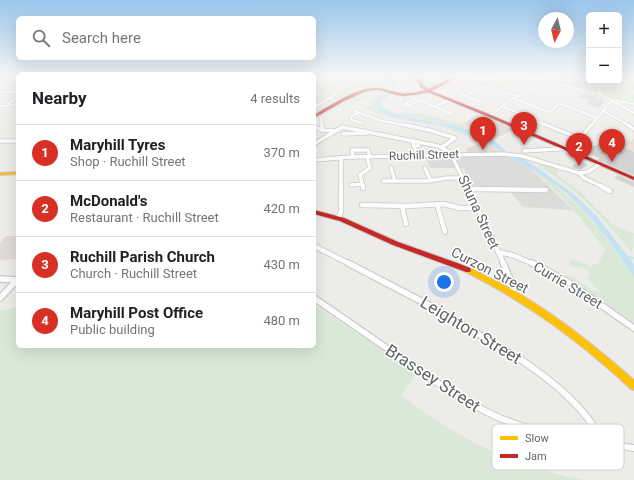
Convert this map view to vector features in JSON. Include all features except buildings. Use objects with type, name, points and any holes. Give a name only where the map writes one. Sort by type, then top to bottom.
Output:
[{"type":"main road","points":[[317,121],[330,107],[348,99]]},
{"type":"main road","points":[[448,101],[490,116],[634,179]]},
{"type":"main road","points":[[0,174],[16,173]]},
{"type":"main road","name":"Curzon Street","points":[[316,212],[338,218],[385,239],[459,266],[511,293],[571,333],[634,386]]},
{"type":"street","points":[[8,104],[14,99]]},
{"type":"street","points":[[316,106],[325,99]]},
{"type":"street","points":[[414,99],[403,105],[408,106],[419,101]]},
{"type":"street","points":[[416,99],[452,114]]},
{"type":"street","points":[[473,99],[482,103]]},
{"type":"street","points":[[490,116],[512,99]]},
{"type":"street","points":[[521,99],[550,112],[559,103],[597,118]]},
{"type":"street","points":[[612,100],[634,104]]},
{"type":"street","points":[[524,151],[572,148],[581,139],[602,110],[612,100]]},
{"type":"street","points":[[612,100],[634,113]]},
{"type":"street","points":[[434,107],[448,101]]},
{"type":"street","points":[[1,107],[16,105]]},
{"type":"street","points":[[502,106],[531,118]]},
{"type":"street","points":[[602,110],[634,129]]},
{"type":"street","points":[[354,111],[383,122],[429,130],[455,138],[442,147]]},
{"type":"street","points":[[358,113],[351,117],[351,120],[363,123]]},
{"type":"street","points":[[358,130],[369,117]]},
{"type":"street","points":[[535,120],[581,139]]},
{"type":"street","points":[[317,121],[322,130]]},
{"type":"street","points":[[316,143],[342,127],[442,147],[452,154]]},
{"type":"street","points":[[316,128],[322,130],[335,130]]},
{"type":"street","points":[[343,134],[366,134],[368,132]]},
{"type":"street","points":[[412,140],[416,151]]},
{"type":"street","points":[[0,141],[16,141]]},
{"type":"street","points":[[413,145],[419,146]]},
{"type":"street","points":[[351,185],[363,186],[361,174],[370,168],[368,150],[352,150],[353,157]]},
{"type":"street","name":"Ruchill Street","points":[[316,159],[452,154],[502,154],[522,156],[579,173],[584,178],[610,192]]},
{"type":"street","name":"Shuna Street","points":[[452,154],[514,286],[511,293]]},
{"type":"street","points":[[338,218],[341,212],[341,158]]},
{"type":"street","points":[[579,173],[587,172],[600,164]]},
{"type":"street","points":[[391,168],[395,181]]},
{"type":"street","points":[[425,168],[431,181]]},
{"type":"street","points":[[383,181],[431,181],[448,177],[463,178]]},
{"type":"street","points":[[468,189],[546,190]]},
{"type":"street","points":[[362,204],[402,206],[445,204],[459,208],[477,208]]},
{"type":"street","points":[[437,204],[445,232]]},
{"type":"street","points":[[402,206],[406,224]]},
{"type":"street","name":"Leighton Street","points":[[316,247],[427,303],[529,364],[558,388],[593,424]]},
{"type":"street","name":"Currie Street","points":[[498,252],[510,253],[534,264],[586,294],[634,328]]},
{"type":"street","points":[[0,279],[16,279]]},
{"type":"street","points":[[0,298],[16,280]]},
{"type":"street","name":"Brassey Street","points":[[316,299],[447,390],[480,409],[517,424]]},
{"type":"street","name":"Brassey Street","points":[[624,446],[634,448]]},
{"type":"shaded area","points":[[479,114],[516,129],[495,138],[462,124]]},
{"type":"shaded area","points":[[634,139],[634,176],[598,160],[599,158],[581,150],[591,145],[610,145],[610,143]]},
{"type":"shaded area","points":[[482,142],[504,155],[511,156],[510,158],[531,169],[573,210],[523,207],[510,191],[495,191],[493,187],[472,187],[463,168],[430,168],[426,158],[470,156],[466,149]]},
{"type":"shaded area","points":[[6,236],[16,236],[16,259],[0,260],[0,243]]},
{"type":"green space","points":[[316,99],[323,99],[316,104]]},
{"type":"green space","points":[[330,99],[338,99],[316,111],[316,108]]},
{"type":"green space","points":[[354,99],[363,99],[336,109],[332,112],[328,111]]},
{"type":"green space","points":[[369,99],[376,99],[373,104],[379,110],[401,118],[454,129],[484,140],[505,152],[499,152],[482,142],[446,128],[392,118],[361,107],[370,106]]},
{"type":"green space","points":[[614,99],[634,99],[634,103],[616,100]]},
{"type":"green space","points":[[401,112],[418,113],[468,127],[465,129],[440,122],[401,115]]},
{"type":"green space","points":[[540,164],[558,170],[557,175],[580,191],[614,226],[634,233],[632,252],[589,204],[552,174],[538,166]]},
{"type":"green space","points":[[536,172],[554,184],[579,206],[600,230],[634,277],[634,322],[567,276],[576,279],[596,292],[601,293],[586,276],[589,276],[590,272],[583,267],[576,268],[569,264],[572,260],[579,261],[592,267],[593,264],[598,264],[605,250],[573,209]]},
{"type":"green space","points":[[316,306],[416,374],[401,395],[444,425],[492,451],[492,470],[545,470],[585,480],[0,480],[0,311],[16,307],[16,348],[316,348]]},
{"type":"water","points":[[376,99],[384,99],[381,102],[381,106],[387,110],[468,130],[494,141],[508,152],[500,150],[459,130],[391,116],[376,107],[373,102]]},
{"type":"water","points":[[511,156],[524,159],[541,170],[576,196],[596,215],[634,264],[634,277],[603,233],[577,203],[554,183],[510,158]]},
{"type":"waterway","points":[[629,257],[634,258]]},
{"type":"traffic: slow","points":[[0,174],[16,173]]},
{"type":"traffic: slow","points":[[468,270],[491,281],[535,307],[576,337],[634,386]]},
{"type":"traffic: jam","points":[[316,116],[343,99]]},
{"type":"traffic: jam","points":[[449,99],[634,179]]},
{"type":"traffic: jam","points":[[316,212],[333,216],[395,243],[468,270]]},
{"type":"place","name":"Ruchill Parish Church","points":[[524,145]]},
{"type":"place","name":"Maryhill Tyres","points":[[483,150]]},
{"type":"place","name":"Maryhill Post Office","points":[[612,162]]},
{"type":"place","name":"McDonald's","points":[[579,166]]}]
